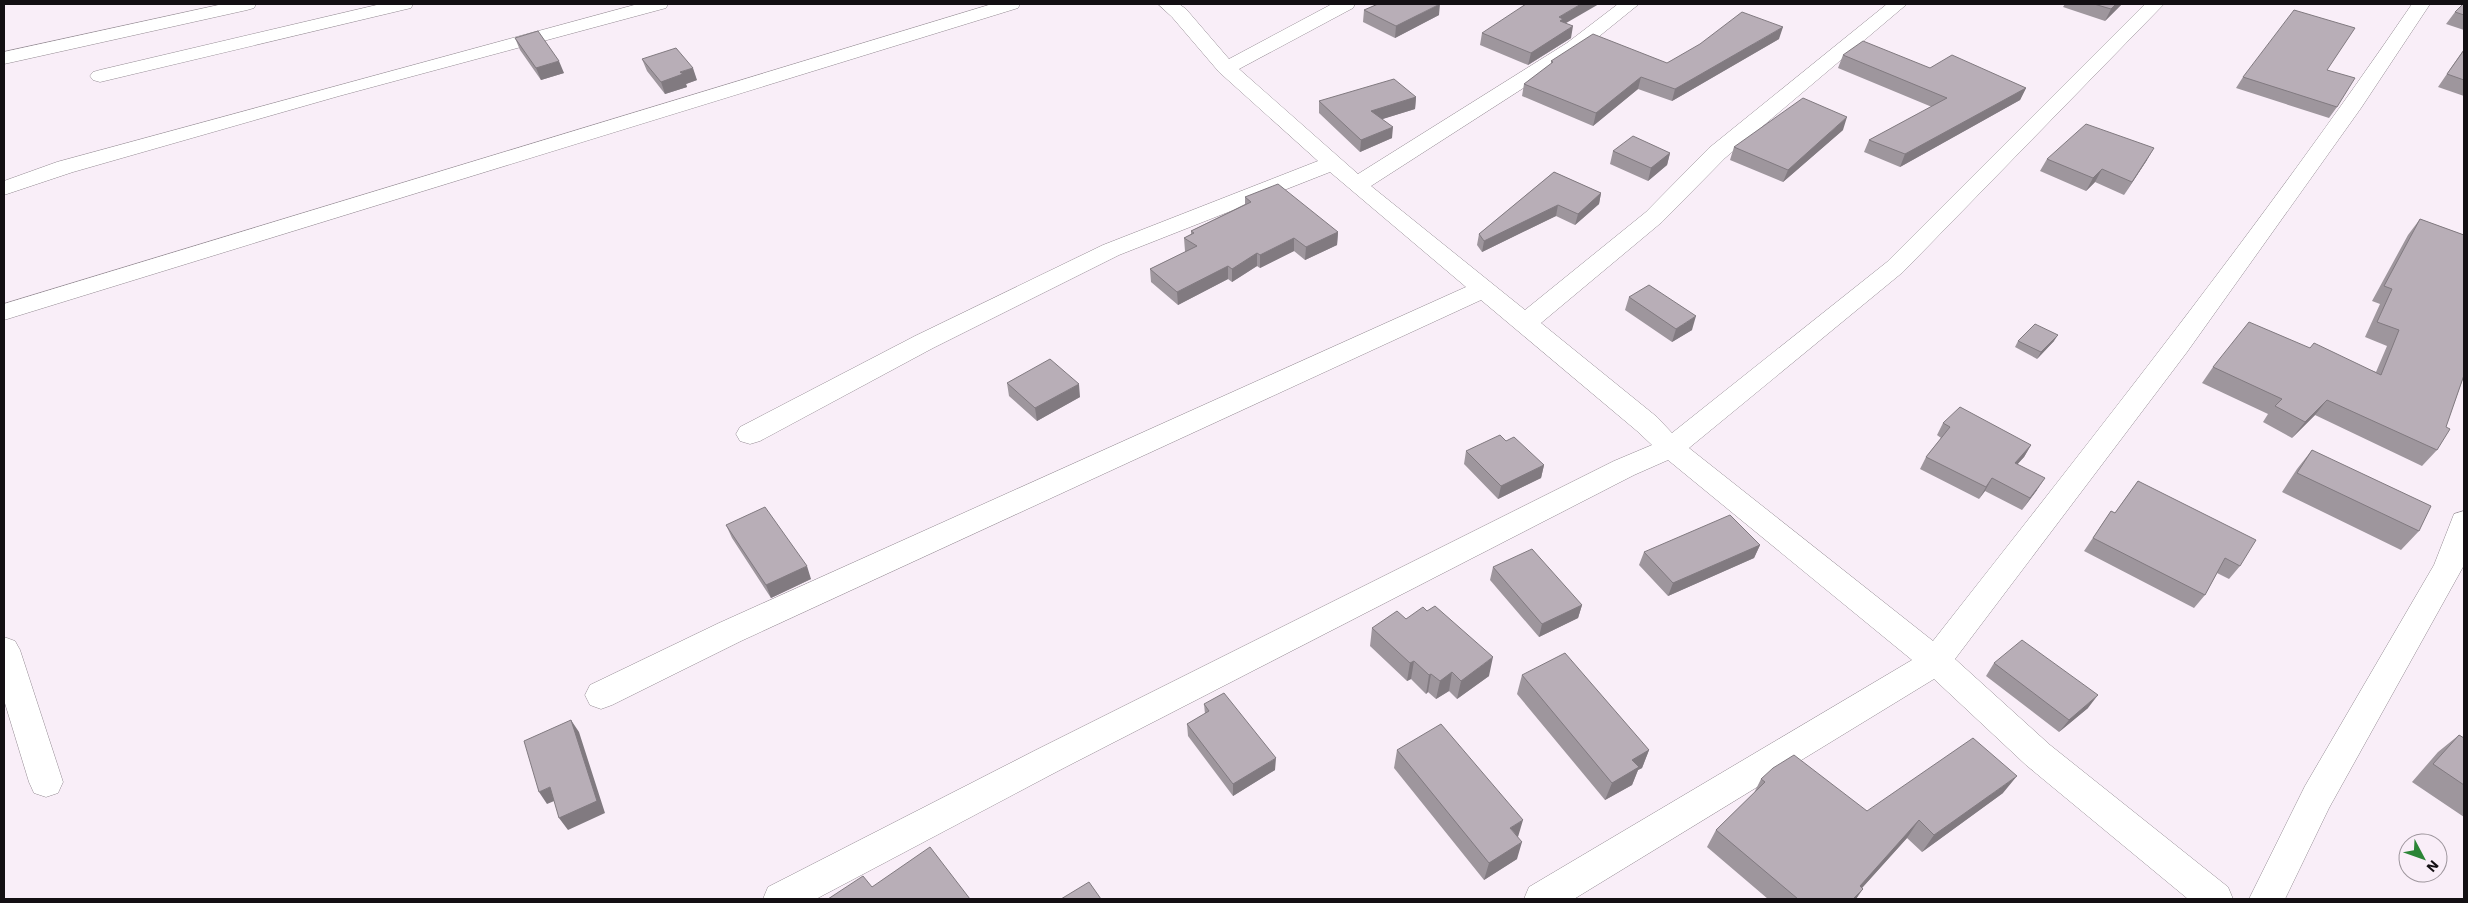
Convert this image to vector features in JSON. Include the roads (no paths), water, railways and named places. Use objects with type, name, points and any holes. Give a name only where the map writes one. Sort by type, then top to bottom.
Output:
[{"type":"street","points":[[4,58],[247,4]]},
{"type":"street","points":[[100,76],[404,4]]},
{"type":"street","points":[[4,188],[65,167],[332,92],[659,4]]},
{"type":"street","points":[[4,312],[1011,4]]},
{"type":"street","points":[[1167,4],[1179,13],[1226,68],[1357,184],[1646,424],[1671,448],[1936,661],[2038,755],[2215,899]]},
{"type":"street","points":[[1226,68],[1346,4]]},
{"type":"street","points":[[1357,184],[1574,48],[1630,4]]},
{"type":"street","points":[[1525,323],[1654,217],[1725,147],[1898,4]]},
{"type":"street","points":[[781,899],[1090,738],[1624,468],[1671,448],[1895,267],[2155,4]]},
{"type":"street","points":[[1542,899],[1936,661],[2178,346],[2354,104],[2421,4]]},
{"type":"street","points":[[750,434],[924,342],[1111,250],[1333,163]]},
{"type":"street","points":[[600,695],[748,623],[1483,289]]},
{"type":"street","points":[[2267,899],[2317,797],[2448,567],[2464,522]]},
{"type":"street","points":[[4,650],[46,782]]}]
